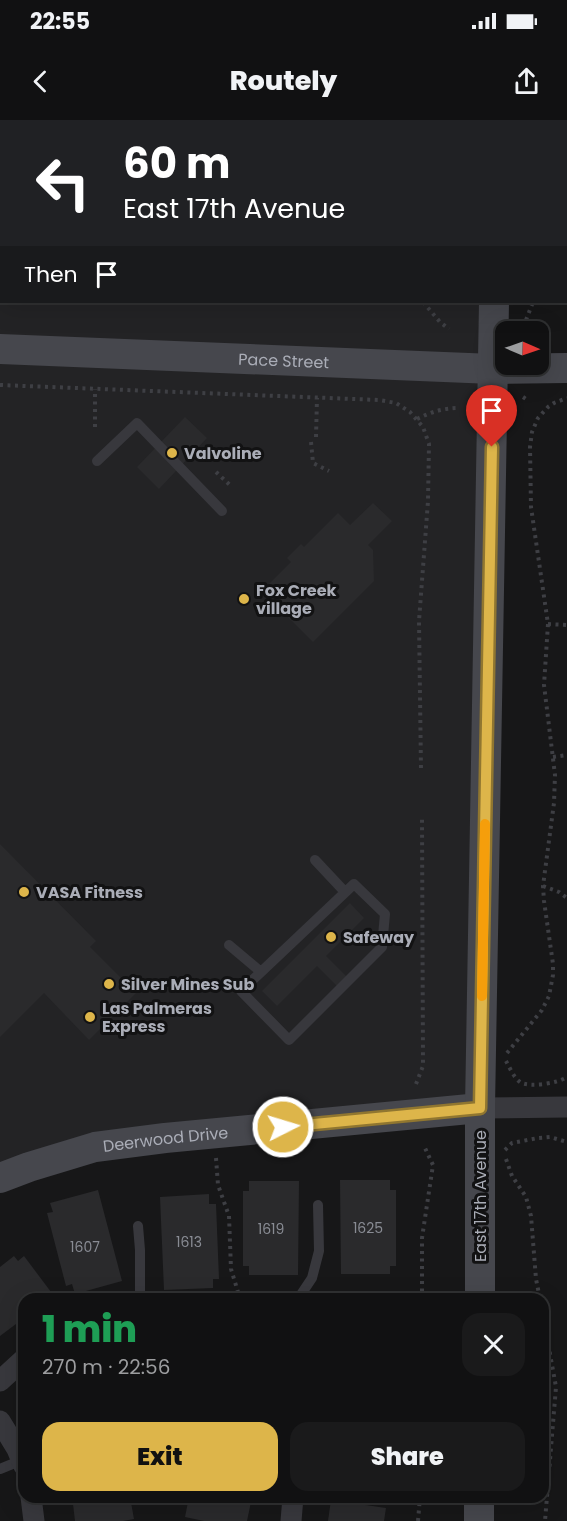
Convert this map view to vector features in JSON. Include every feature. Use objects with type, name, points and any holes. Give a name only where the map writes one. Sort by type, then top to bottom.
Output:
[{"type":"main road","name":"East 17th Avenue","points":[[480,1293],[480,1108],[495,303]]},
{"type":"main road","name":"Pace Street","points":[[0,349],[493,369],[567,368]]},
{"type":"main road","name":"Deerwood Drive","points":[[0,1178],[95,1147],[165,1138],[480,1108]]},
{"type":"main road","points":[[479,1503],[479,1521]]},
{"type":"street","points":[[480,1108],[567,1107]]},
{"type":"street","points":[[0,1381],[18,1364]]},
{"type":"street","points":[[0,1421],[18,1453]]},
{"type":"street","points":[[32,1503],[34,1521]]},
{"type":"street","points":[[291,1521],[292,1503]]},
{"type":"lane","points":[[97,461],[137,423],[222,511]]},
{"type":"lane","points":[[315,860],[345,892]]},
{"type":"lane","points":[[354,884],[385,914],[382,947],[289,1040],[241,991],[261,972],[354,884]]},
{"type":"lane","points":[[229,945],[261,972]]},
{"type":"lane","points":[[302,1293],[312,1278],[319,1251],[318,1205]]},
{"type":"lane","points":[[138,1226],[140,1293]]},
{"type":"lane","points":[[0,1469],[18,1464]]},
{"type":"path","points":[[424,303],[449,329]]},
{"type":"path","points":[[526,320],[533,303]]},
{"type":"path","points":[[0,385],[391,402],[406,408],[417,419],[428,439],[430,449],[419,621],[421,770]]},
{"type":"path","points":[[95,389],[95,427]]},
{"type":"path","points":[[523,397],[529,401]]},
{"type":"path","points":[[316,437],[317,398]]},
{"type":"path","points":[[510,1048],[539,1015],[551,987],[553,964],[543,886],[554,803],[555,775],[544,685],[548,624],[531,507],[531,440],[538,418],[548,407],[560,399],[567,398]]},
{"type":"path","points":[[417,419],[442,409],[459,408]]},
{"type":"path","points":[[311,442],[313,463],[328,471]]},
{"type":"path","points":[[216,472],[231,486]]},
{"type":"path","points":[[548,624],[567,625]]},
{"type":"path","points":[[553,757],[567,756]]},
{"type":"path","points":[[416,1084],[423,1066],[422,817]]},
{"type":"path","points":[[543,886],[567,898]]},
{"type":"path","points":[[506,1061],[518,1081],[523,1084],[555,1083],[567,1077]]},
{"type":"path","points":[[215,1133],[218,1185],[229,1216],[231,1269],[238,1293]]},
{"type":"path","points":[[539,1293],[531,1216],[525,1195],[510,1172],[505,1151],[512,1143],[538,1138],[550,1137],[567,1142]]},
{"type":"path","points":[[422,1293],[422,1238],[434,1165],[424,1148]]},
{"type":"path","points":[[549,1348],[556,1387],[549,1465]]},
{"type":"path","points":[[418,1521],[420,1503]]},
{"type":"path","points":[[544,1521],[546,1503]]},
{"type":"shaded area","name":"Fox Creek village","points":[[0,303],[494,303],[480,1108],[171,1138],[0,1178]]},
{"type":"building","name":"Valvoline","points":[[185,417],[207,438],[159,489],[137,467]]},
{"type":"building","points":[[373,503],[392,521],[368,545],[373,550],[374,581],[313,642],[262,591],[291,562],[287,558],[301,544],[304,547],[338,513],[350,525]]},
{"type":"building","name":"VASA Fitness","points":[[0,844],[96,941],[90,947],[136,993],[89,1040],[44,993],[0,1037]]},
{"type":"building","name":"Safeway","points":[[350,903],[364,918],[326,956],[348,978],[338,987],[317,966],[277,1006],[262,991]]},
{"type":"building","points":[[340,1180],[390,1180],[390,1190],[396,1190],[396,1266],[390,1266],[390,1274],[341,1274]]},
{"type":"building","points":[[249,1181],[299,1181],[298,1275],[249,1275],[249,1266],[243,1266],[243,1191],[249,1191]]},
{"type":"building","points":[[98,1190],[122,1281],[79,1293],[75,1293],[72,1284],[66,1286],[47,1213],[53,1212],[50,1203]]},
{"type":"building","points":[[209,1194],[209,1204],[216,1204],[219,1279],[213,1279],[213,1288],[164,1290],[160,1197]]},
{"type":"building","points":[[14,1256],[18,1261],[24,1256],[52,1293],[18,1293],[18,1322],[0,1336],[0,1267]]},
{"type":"building","points":[[131,1503],[134,1519],[75,1521],[73,1504]]},
{"type":"building","points":[[188,1503],[251,1503],[247,1521],[204,1521],[185,1517]]},
{"type":"building","points":[[331,1503],[352,1503],[386,1508],[384,1521],[328,1521]]},
{"type":"slow traffic","points":[[482,996],[485,824]]},
{"type":"place","name":"Valvoline","points":[[172,453]]},
{"type":"place","name":"Fox Creek village","points":[[244,599]]},
{"type":"place","name":"VASA Fitness","points":[[24,892]]},
{"type":"place","name":"Safeway","points":[[331,937]]},
{"type":"place","name":"Silver Mines Sub","points":[[109,984]]},
{"type":"place","name":"Las Palmeras Express","points":[[90,1017]]},
{"type":"route","points":[[283,1127],[480,1108],[492,447]]}]
